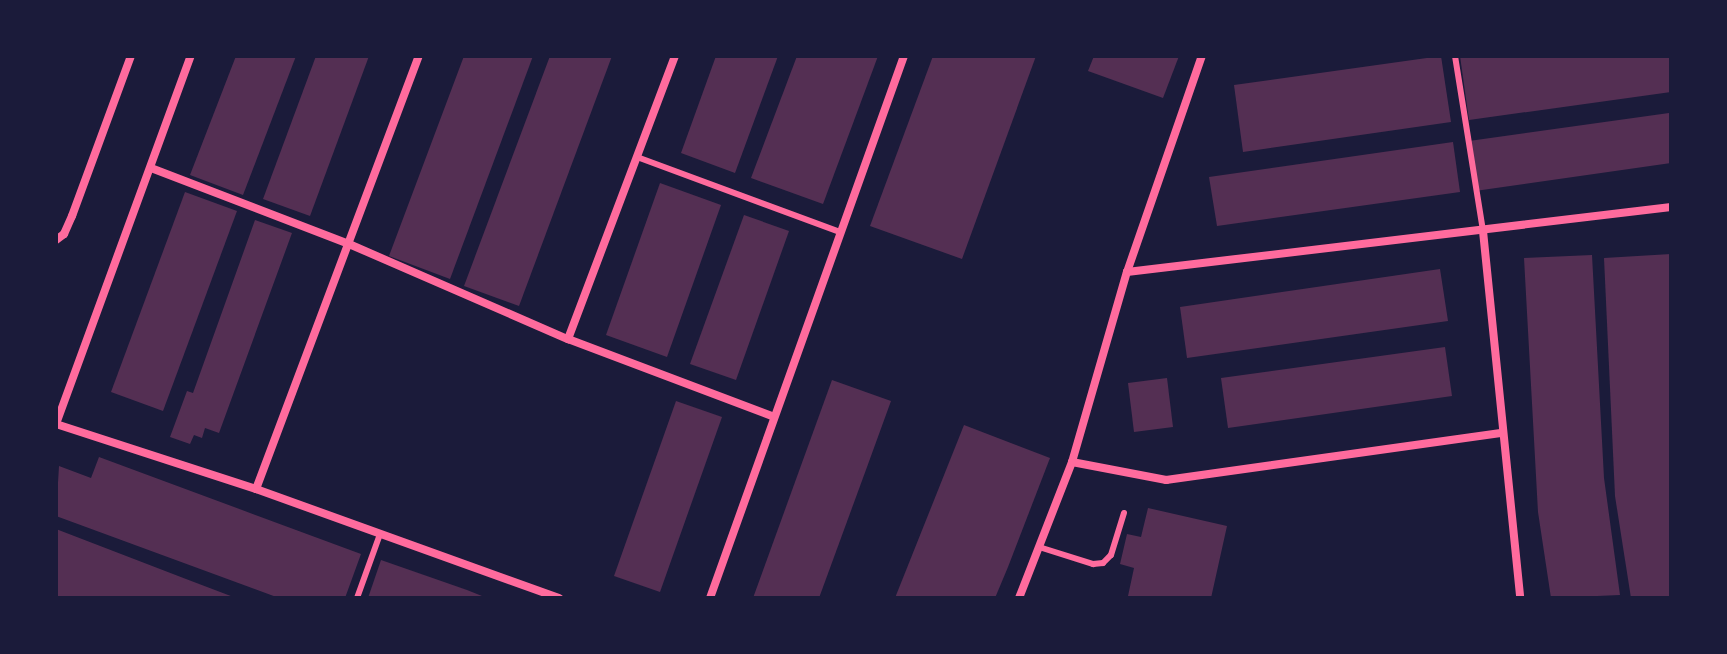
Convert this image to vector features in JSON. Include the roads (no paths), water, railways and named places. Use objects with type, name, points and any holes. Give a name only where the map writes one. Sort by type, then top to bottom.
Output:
[{"type":"street","points":[[56,240],[64,234],[72,216],[131,56]]},
{"type":"street","points":[[191,56],[56,424],[256,489],[559,598]]},
{"type":"street","points":[[256,489],[419,56]]},
{"type":"street","points":[[568,339],[675,56]]},
{"type":"street","points":[[710,598],[904,56]]},
{"type":"street","points":[[1019,598],[1072,462],[1127,272],[1202,56]]},
{"type":"street","points":[[151,168],[349,244],[568,339],[774,417]]},
{"type":"street","points":[[1127,272],[1671,207]]},
{"type":"street","points":[[1483,231],[1520,598]]},
{"type":"street","points":[[1072,462],[1166,480],[1501,433]]},
{"type":"lane","points":[[1455,56],[1483,231]]},
{"type":"lane","points":[[637,157],[840,232]]},
{"type":"lane","points":[[1039,547],[1093,564],[1103,563],[1111,555],[1124,513]]},
{"type":"lane","points":[[357,598],[380,534]]}]
